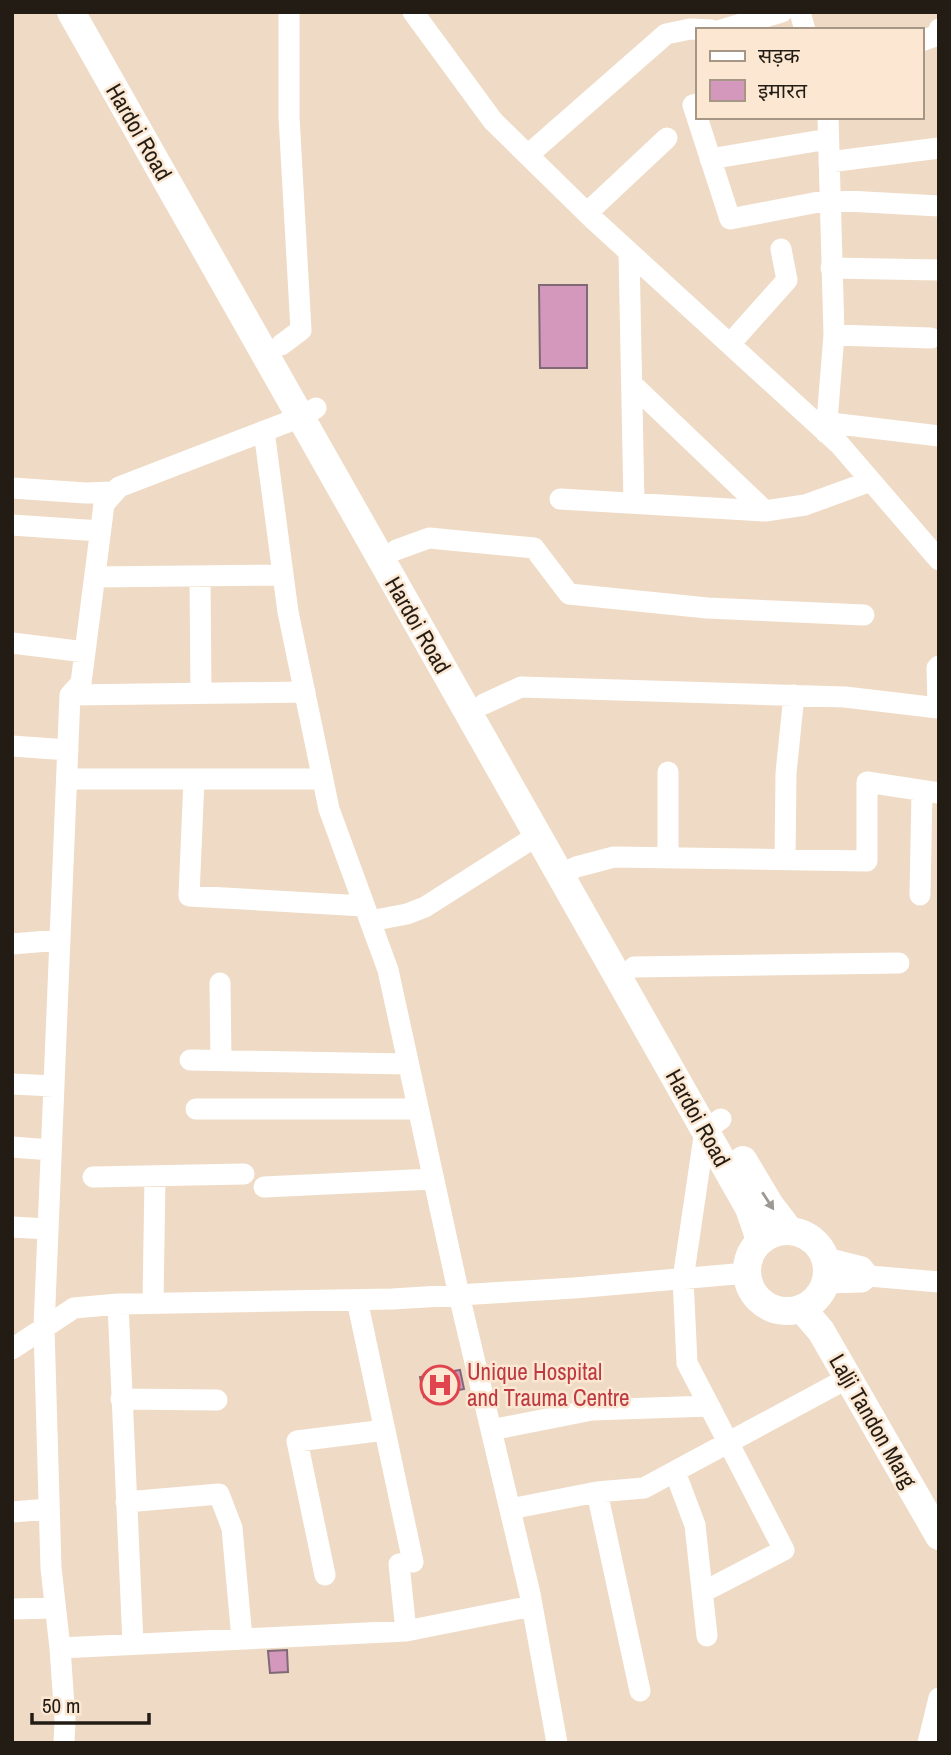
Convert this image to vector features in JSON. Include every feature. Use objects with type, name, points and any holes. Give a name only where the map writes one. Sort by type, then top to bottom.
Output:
[{"type":"main road","name":"Hardoi Road","points":[[82,14],[281,345],[308,412],[396,550],[484,704],[569,871],[713,1125],[789,1230]]},
{"type":"main road","name":"Hardoi Road","points":[[82,14],[308,412],[538,835],[569,871],[634,967],[713,1125],[760,1240]]},
{"type":"main road","points":[[789,1230],[805,1234],[819,1246],[825,1277],[814,1301],[802,1309],[783,1312],[757,1299],[748,1283],[746,1266],[751,1252],[760,1240],[774,1232],[789,1230]]},
{"type":"main road","name":"Lalji Tandon Marg","points":[[825,1277],[833,1322],[939,1514]]},
{"type":"main road","name":"Lalji Tandon Marg","points":[[802,1309],[821,1331],[939,1536]]},
{"type":"street","points":[[281,345],[301,330],[289,117],[289,12]]},
{"type":"street","points":[[413,12],[493,121],[629,253],[840,445],[939,560]]},
{"type":"street","points":[[728,28],[782,12]]},
{"type":"street","points":[[528,155],[666,34],[696,29]]},
{"type":"street","points":[[923,40],[938,35],[939,29]]},
{"type":"street","points":[[697,119],[730,219],[829,200],[939,206]]},
{"type":"street","points":[[826,433],[834,335],[828,119]]},
{"type":"street","points":[[587,213],[667,138]]},
{"type":"street","points":[[710,159],[828,139]]},
{"type":"street","points":[[829,162],[939,148]]},
{"type":"street","points":[[730,344],[787,280],[781,249]]},
{"type":"street","points":[[629,253],[634,503]]},
{"type":"street","points":[[831,268],[939,270]]},
{"type":"street","points":[[834,335],[931,338]]},
{"type":"street","points":[[632,384],[765,511]]},
{"type":"street","points":[[64,1743],[60,1648],[51,1568],[44,1328],[70,695],[81,683],[104,504],[119,487],[308,412]]},
{"type":"street","points":[[826,433],[839,424],[939,436]]},
{"type":"street","points":[[264,431],[288,612],[329,809],[388,970],[459,1295],[533,1606],[557,1743]]},
{"type":"street","points":[[560,499],[765,511],[805,505],[871,481]]},
{"type":"street","points":[[12,488],[114,492]]},
{"type":"street","points":[[12,524],[100,531]]},
{"type":"street","points":[[396,550],[429,538],[534,548],[569,594],[707,608],[864,615]]},
{"type":"street","points":[[94,577],[283,575]]},
{"type":"street","points":[[200,576],[201,693]]},
{"type":"street","points":[[12,643],[85,652]]},
{"type":"street","points":[[484,704],[521,687],[845,696],[938,708],[939,666]]},
{"type":"street","points":[[70,695],[305,692]]},
{"type":"street","points":[[785,860],[786,774],[794,695]]},
{"type":"street","points":[[12,746],[68,751]]},
{"type":"street","points":[[668,772],[668,858]]},
{"type":"street","points":[[66,779],[323,779]]},
{"type":"street","points":[[194,779],[189,895],[367,914],[407,914],[425,907],[538,835]]},
{"type":"street","points":[[569,871],[614,858],[867,861],[867,782],[930,792],[920,895]]},
{"type":"street","points":[[12,944],[60,940]]},
{"type":"street","points":[[634,967],[899,963]]},
{"type":"street","points":[[220,983],[221,1060]]},
{"type":"street","points":[[190,1060],[408,1064]]},
{"type":"street","points":[[12,1084],[54,1086]]},
{"type":"street","points":[[196,1108],[417,1109]]},
{"type":"street","points":[[702,1592],[784,1550],[687,1363],[683,1279],[713,1125]]},
{"type":"street","points":[[12,1147],[51,1150]]},
{"type":"street","points":[[93,1177],[244,1174]]},
{"type":"street","points":[[153,1303],[155,1177]]},
{"type":"street","points":[[264,1187],[433,1179]]},
{"type":"street","points":[[12,1227],[48,1229]]},
{"type":"street","points":[[825,1277],[862,1266],[869,1276],[939,1282]]},
{"type":"street","points":[[12,1349],[74,1308],[118,1304],[357,1300],[459,1295],[574,1289],[747,1273]]},
{"type":"street","points":[[357,1300],[385,1430],[406,1563],[406,1631]]},
{"type":"street","points":[[118,1304],[133,1644]]},
{"type":"street","points":[[510,1509],[597,1492],[644,1488],[848,1378]]},
{"type":"street","points":[[121,1399],[217,1400]]},
{"type":"street","points":[[491,1430],[592,1410],[709,1406]]},
{"type":"street","points":[[325,1575],[297,1441],[385,1430]]},
{"type":"street","points":[[675,1472],[695,1525],[708,1636]]},
{"type":"street","points":[[597,1492],[640,1691]]},
{"type":"street","points":[[126,1502],[219,1494],[232,1528],[242,1639]]},
{"type":"street","points":[[12,1512],[49,1509]]},
{"type":"street","points":[[60,1648],[406,1631],[533,1606]]},
{"type":"street","points":[[12,1609],[55,1608]]},
{"type":"street","points":[[928,1743],[939,1698]]},
{"type":"building","points":[[539,285],[587,285],[587,368],[540,368]]},
{"type":"building","points":[[460,1370],[464,1389],[424,1397],[420,1377]]},
{"type":"building","points":[[287,1650],[288,1672],[270,1673],[268,1651]]},
{"type":"place","name":"Unique Hospital and Trauma Centre","points":[[440,1385]]}]
